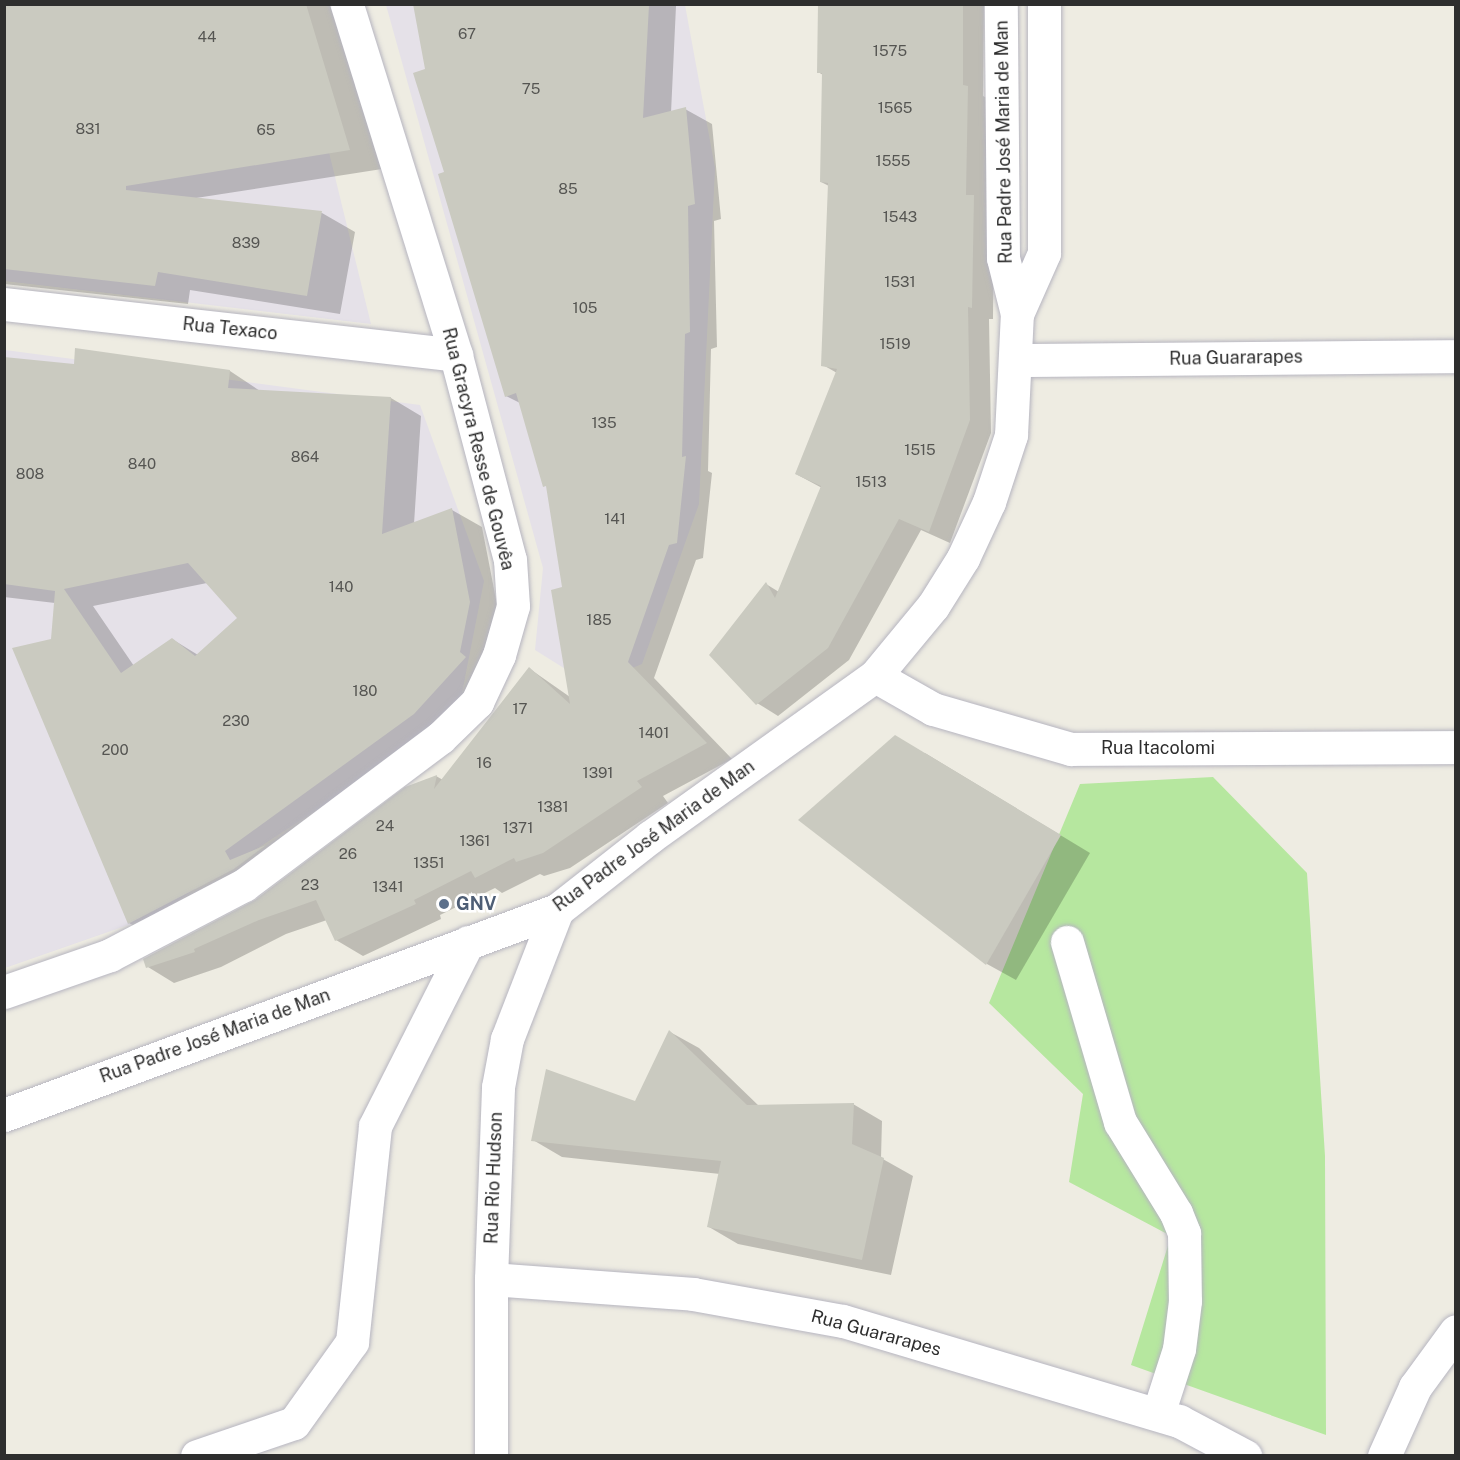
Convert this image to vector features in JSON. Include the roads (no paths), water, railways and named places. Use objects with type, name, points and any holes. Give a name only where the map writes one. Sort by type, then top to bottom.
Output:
[{"type":"street","name":"Rua Gracyra Resse de Gouvêa","points":[[4,992],[110,955],[244,885],[363,799],[440,738],[477,702],[499,655],[513,606],[510,560],[456,355],[347,4]]},
{"type":"street","name":"Rua Padre José Maria de Man","points":[[4,1115],[557,910],[650,837],[875,676],[933,606],[963,558],[989,502],[1011,435],[1017,360],[1017,314],[1003,258],[1001,4]]},
{"type":"street","name":"Rua Padre José Maria de Man","points":[[1017,314],[1044,253],[1044,4]]},
{"type":"street","name":"Rua Texaco","points":[[4,304],[456,355]]},
{"type":"street","name":"Rua Guararapes","points":[[1017,360],[1455,356]]},
{"type":"street","name":"Rua Itacolomi","points":[[875,676],[933,709],[1071,749],[1455,747]]},
{"type":"street","name":"Rua Rio Hudson","points":[[491,1455],[491,1279],[498,1087],[510,1030],[557,910]]},
{"type":"street","points":[[205,1452],[294,1424],[352,1342],[375,1126],[468,942]]},
{"type":"street","points":[[1067,942],[1120,1122],[1176,1213],[1184,1233],[1185,1301],[1179,1348],[1158,1414]]},
{"type":"street","name":"Rua Guararapes","points":[[491,1279],[693,1294],[843,1321],[1158,1414],[1245,1455]]},
{"type":"street","points":[[1384,1455],[1415,1387],[1455,1331]]},
{"type":"place","name":"GNV","points":[[444,904]]}]
